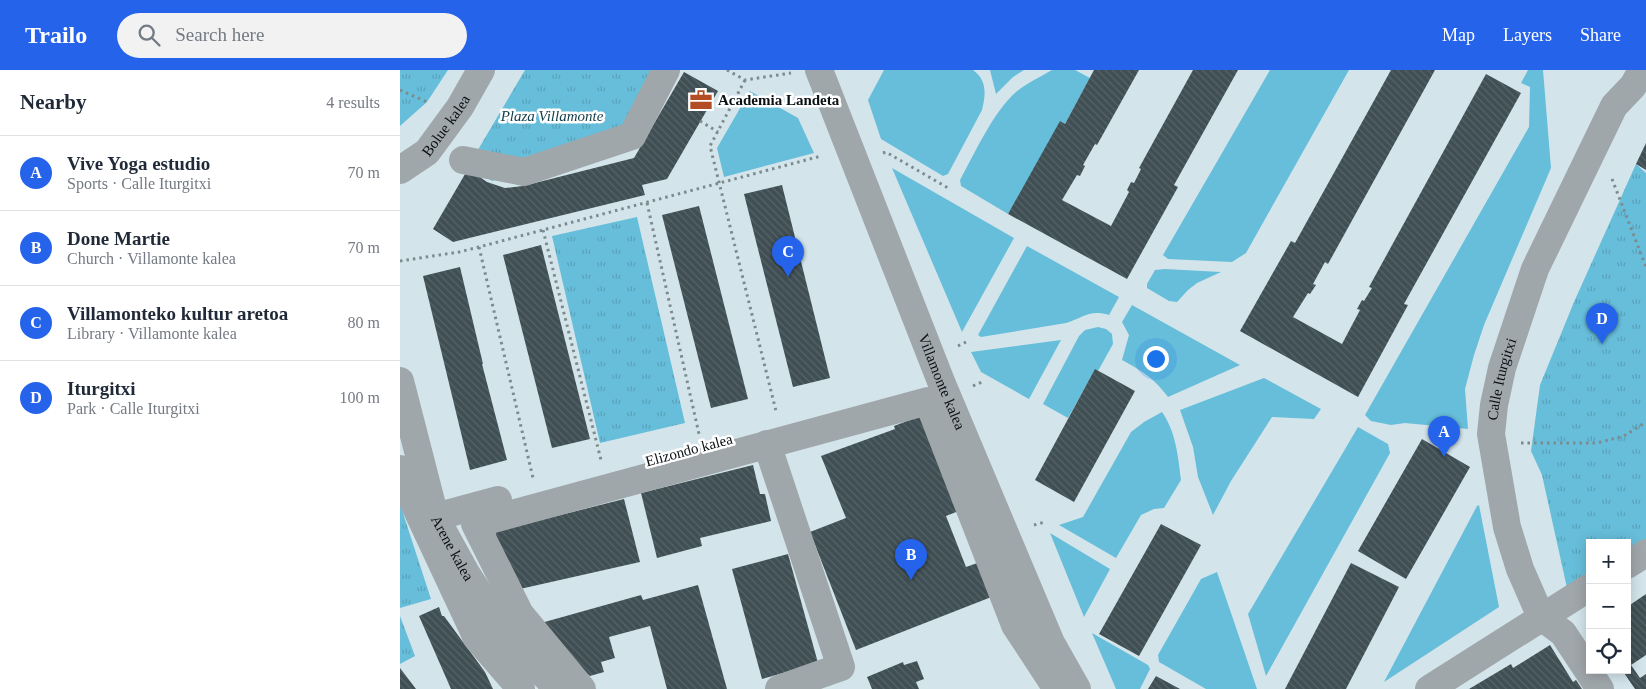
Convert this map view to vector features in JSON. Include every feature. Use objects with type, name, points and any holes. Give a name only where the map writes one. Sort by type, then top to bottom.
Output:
[{"type":"street","name":"Bolue kalea","points":[[400,170],[427,152],[460,107],[481,70]]},
{"type":"street","points":[[463,160],[524,172],[632,136],[666,70]]},
{"type":"street","name":"Calle Iturgitxi","points":[[1541,617],[1520,569],[1507,527],[1492,442],[1494,405],[1502,368],[1535,269],[1614,106],[1633,86],[1642,70]]},
{"type":"street","name":"Villamonte kalea","points":[[806,71],[942,384],[1051,643],[1058,688]]},
{"type":"street","name":"Arene kalea","points":[[400,380],[435,517],[466,573],[505,634],[558,689]]},
{"type":"street","name":"Elizondo kalea","points":[[435,517],[702,447],[773,435],[942,384]]},
{"type":"street","points":[[582,689],[520,614],[475,524],[773,435],[928,401],[1015,625],[1058,688]]},
{"type":"street","points":[[773,435],[841,666],[779,689]]},
{"type":"street","points":[[400,468],[403,480],[477,638],[521,689]]},
{"type":"street","points":[[1631,562],[1646,553]]},
{"type":"street","points":[[1429,689],[1586,589]]},
{"type":"street","points":[[1541,617],[1563,633],[1600,689]]},
{"type":"street","points":[[1457,689],[1529,643],[1551,641],[1558,647],[1587,689]]},
{"type":"path","points":[[727,70],[746,80],[806,71]]},
{"type":"path","points":[[746,80],[710,146],[720,184],[773,435]]},
{"type":"path","points":[[400,90],[427,102]]},
{"type":"path","points":[[700,121],[718,132]]},
{"type":"path","points":[[881,154],[886,152],[948,188]]},
{"type":"path","points":[[400,261],[459,252],[825,155]]},
{"type":"path","points":[[1612,177],[1646,267]]},
{"type":"path","points":[[647,203],[702,447]]},
{"type":"path","points":[[543,230],[604,472]]},
{"type":"path","points":[[479,247],[536,490]]},
{"type":"path","points":[[956,346],[966,342]]},
{"type":"path","points":[[973,386],[984,381]]},
{"type":"path","points":[[1492,442],[1597,443],[1624,436],[1646,422]]},
{"type":"path","points":[[1033,526],[1045,522]]},
{"type":"green space","points":[[400,70],[448,70],[427,102],[400,126]]},
{"type":"green space","name":"Plaza Villamonte","points":[[525,70],[657,70],[613,148],[492,181],[469,165]]},
{"type":"green space","points":[[884,70],[973,70],[981,78],[985,93],[982,110],[948,174],[943,176],[881,139],[868,100]]},
{"type":"green space","points":[[990,70],[1024,70],[1013,77],[996,94]]},
{"type":"green space","points":[[1052,70],[1075,70],[1090,78],[1065,124],[1008,214],[961,186],[960,180],[985,133],[1008,100],[1016,92]]},
{"type":"green space","points":[[1270,70],[1349,70],[1246,253],[1232,262],[1168,259],[1163,255]]},
{"type":"green space","points":[[1528,70],[1543,70],[1551,168],[1484,325],[1474,355],[1465,389],[1468,429],[1405,423],[1391,425],[1371,421],[1365,415],[1529,127],[1530,87],[1521,83]]},
{"type":"green space","points":[[750,91],[798,118],[814,153],[724,177],[717,148]]},
{"type":"green space","points":[[1636,164],[1646,173],[1646,559],[1631,568],[1631,539],[1586,539],[1586,597],[1571,606],[1542,475],[1531,451],[1540,385],[1574,302]]},
{"type":"green space","points":[[892,168],[1014,238],[962,332]]},
{"type":"green space","points":[[637,217],[685,423],[600,443],[552,236]]},
{"type":"green space","points":[[1027,246],[1119,297],[1109,315],[1096,313],[1066,323],[981,337],[978,335]]},
{"type":"green space","points":[[1155,270],[1221,272],[1197,283],[1177,302],[1169,301],[1147,288],[1147,284]]},
{"type":"green space","points":[[1132,305],[1240,365],[1168,397],[1147,376],[1122,360],[1129,335],[1122,322]]},
{"type":"green space","points":[[1098,327],[1106,329],[1112,334],[1113,344],[1098,371],[1095,370],[1068,418],[1043,404],[1079,336],[1085,330]]},
{"type":"green space","points":[[1061,340],[1029,399],[981,372],[971,352]]},
{"type":"green space","points":[[1264,378],[1321,409],[1314,419],[1272,417],[1231,481],[1213,515],[1198,477],[1193,447],[1180,410]]},
{"type":"green space","points":[[1162,412],[1173,436],[1181,480],[1164,508],[1154,509],[1141,515],[1116,558],[1059,525],[1083,517],[1131,432]]},
{"type":"green space","points":[[1358,427],[1388,444],[1390,453],[1266,676],[1248,614]]},
{"type":"green space","points":[[400,504],[431,599],[400,608]]},
{"type":"green space","points":[[1479,505],[1499,607],[1384,682],[1477,506]]},
{"type":"green space","points":[[1050,533],[1110,569],[1084,617]]},
{"type":"green space","points":[[1217,572],[1257,689],[1206,689],[1159,662],[1158,655],[1201,579]]},
{"type":"green space","points":[[400,616],[415,656],[400,664]]},
{"type":"green space","points":[[1092,633],[1148,665],[1150,669],[1140,689],[1116,689]]},
{"type":"building","points":[[1094,70],[1139,70],[1097,145],[1095,144],[1083,165],[1085,166],[1080,176],[1077,175],[1062,200],[1111,226],[1129,192],[1127,190],[1131,182],[1134,183],[1141,169],[1139,168],[1193,70],[1238,70],[1174,185],[1178,187],[1127,279],[1008,214],[1060,121],[1065,124]]},
{"type":"building","points":[[1391,70],[1435,70],[1328,264],[1325,262],[1313,284],[1316,285],[1310,294],[1308,293],[1293,317],[1342,344],[1360,310],[1357,309],[1372,288],[1369,287],[1486,74],[1521,93],[1404,304],[1408,305],[1358,397],[1240,331],[1291,241],[1295,243]]},
{"type":"building","points":[[684,72],[718,91],[667,179],[642,185],[645,195],[453,242],[433,229],[468,169],[487,182],[505,188],[523,186],[634,158]]},
{"type":"building","points":[[1646,143],[1646,170],[1636,164]]},
{"type":"building","points":[[782,185],[830,378],[793,387],[744,194]]},
{"type":"building","points":[[699,206],[748,399],[711,408],[662,215]]},
{"type":"building","points":[[541,245],[590,439],[552,448],[503,255]]},
{"type":"building","points":[[460,267],[482,364],[507,460],[470,470],[423,276]]},
{"type":"building","points":[[1095,369],[1135,391],[1074,502],[1035,480]]},
{"type":"building","points":[[931,412],[969,507],[946,516],[966,567],[986,560],[999,594],[856,650],[810,532],[846,518],[821,456],[895,429],[894,426]]},
{"type":"building","points":[[1422,439],[1470,467],[1406,579],[1358,551]]},
{"type":"building","points":[[753,465],[760,494],[765,494],[771,521],[700,538],[702,546],[657,558],[641,493]]},
{"type":"building","points":[[624,499],[640,562],[511,591],[486,550],[497,531]]},
{"type":"building","points":[[1161,524],[1201,545],[1139,656],[1099,634]]},
{"type":"building","points":[[788,554],[818,663],[762,679],[732,569]]},
{"type":"building","points":[[1351,563],[1399,587],[1346,689],[1285,689]]},
{"type":"building","points":[[698,585],[727,689],[667,689],[650,626],[609,637],[615,658],[601,662],[604,672],[590,676],[568,657],[541,623],[641,595],[643,600]]},
{"type":"building","points":[[1646,594],[1646,655],[1631,665],[1631,629],[1631,604]]},
{"type":"building","points":[[439,607],[442,616],[444,616],[485,672],[493,689],[451,689],[419,616]]},
{"type":"building","points":[[1550,645],[1573,682],[1576,680],[1582,689],[1469,689],[1511,664],[1513,668]]},
{"type":"building","points":[[917,661],[924,679],[916,682],[919,689],[872,689],[867,677],[903,662],[904,665]]},
{"type":"building","points":[[1631,665],[1640,678],[1646,674],[1646,689],[1635,689],[1625,674],[1631,674]]},
{"type":"building","points":[[400,668],[416,689],[400,689]]},
{"type":"building","points":[[1156,676],[1180,689],[1148,689]]},
{"type":"place","name":"Academia Landeta","points":[[701,100]]},
{"type":"place","name":"Villamonteko kultur aretoa","points":[[788,277]]},
{"type":"place","name":"Iturgitxi","points":[[1602,344]]},
{"type":"place","name":"Vive Yoga estudio","points":[[1444,457]]},
{"type":"place","name":"Done Martie","points":[[911,580]]}]
